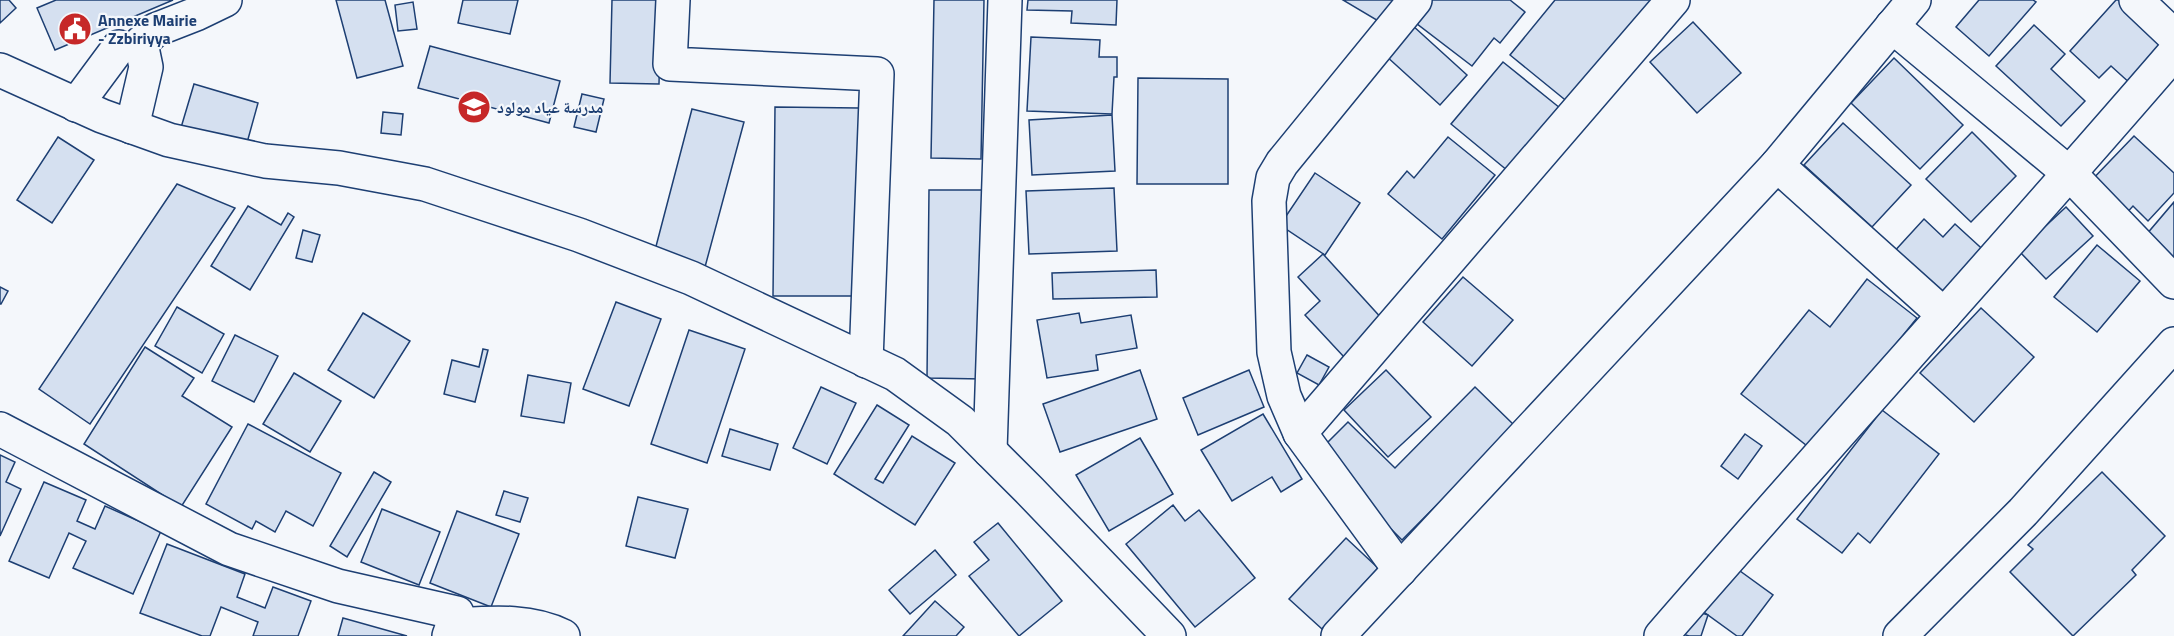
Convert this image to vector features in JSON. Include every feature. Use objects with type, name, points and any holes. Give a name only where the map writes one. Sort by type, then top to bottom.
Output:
[{"type":"street","points":[[132,127],[146,68],[141,43],[154,30],[225,0]]},
{"type":"street","points":[[673,0],[670,64],[877,74],[866,360]]},
{"type":"street","points":[[990,451],[1005,0]]},
{"type":"street","points":[[1400,570],[1300,433],[1284,396],[1274,352],[1269,201],[1273,178],[1297,143],[1415,0]]},
{"type":"street","points":[[1300,433],[1673,0]]},
{"type":"street","points":[[1338,636],[1777,165],[1914,0]]},
{"type":"street","points":[[2136,0],[2174,36]]},
{"type":"street","points":[[1892,26],[2070,174],[2174,282]]},
{"type":"street","points":[[76,105],[119,47]]},
{"type":"street","points":[[1661,636],[2070,174],[2174,53]]},
{"type":"street","points":[[0,70],[76,105],[170,140],[265,161],[339,168],[425,184],[579,235],[691,278],[896,374],[960,421],[1169,636]]},
{"type":"street","points":[[1777,165],[1944,315]]},
{"type":"street","points":[[1900,636],[2023,512],[2174,344]]},
{"type":"street","points":[[0,429],[229,549],[338,586],[457,613],[451,631],[525,624],[547,628],[563,636]]},
{"type":"building","points":[[0,0],[9,0],[16,8],[0,23]]},
{"type":"building","name":"Annexe Mairie - Zzbiriyya","points":[[56,0],[173,0],[55,50],[37,8]]},
{"type":"building","points":[[336,0],[385,0],[403,66],[357,78]]},
{"type":"building","points":[[463,0],[518,0],[510,34],[458,23]]},
{"type":"building","points":[[612,0],[661,0],[659,84],[610,83]]},
{"type":"building","points":[[934,0],[984,0],[981,159],[931,158]]},
{"type":"building","points":[[1028,0],[1117,0],[1116,25],[1071,23],[1072,11],[1027,10]]},
{"type":"building","points":[[1343,0],[1400,0],[1385,25]]},
{"type":"building","points":[[1427,0],[1510,0],[1525,12],[1500,43],[1494,38],[1472,66],[1412,20]]},
{"type":"building","points":[[1555,0],[1653,0],[1569,103],[1510,55]]},
{"type":"building","points":[[1979,0],[2033,0],[2036,2],[1989,56],[1956,27]]},
{"type":"building","points":[[2116,0],[2123,0],[2170,42],[2132,85],[2111,66],[2099,78],[2070,51]]},
{"type":"building","points":[[413,2],[417,29],[398,31],[395,5]]},
{"type":"building","points":[[1693,22],[1741,73],[1697,113],[1650,62]]},
{"type":"building","points":[[1412,25],[1467,75],[1440,105],[1385,55]]},
{"type":"building","points":[[2034,25],[2065,54],[2051,69],[2085,101],[2061,126],[1996,66]]},
{"type":"building","points":[[1031,37],[1100,40],[1099,57],[1117,57],[1112,114],[1027,111]]},
{"type":"building","points":[[430,46],[560,81],[549,123],[418,88]]},
{"type":"building","points":[[1894,58],[1963,125],[1920,169],[1851,103]]},
{"type":"building","points":[[1503,62],[1560,108],[1508,171],[1451,124]]},
{"type":"building","points":[[1138,78],[1228,79],[1228,184],[1137,184]]},
{"type":"building","points":[[194,84],[258,103],[245,150],[180,131]]},
{"type":"building","points":[[582,94],[604,99],[596,132],[574,127]]},
{"type":"building","points":[[775,107],[859,108],[857,296],[773,296]]},
{"type":"building","points":[[692,109],[744,122],[705,267],[654,254]]},
{"type":"building","points":[[383,112],[403,114],[401,135],[381,133]]},
{"type":"building","points":[[1112,115],[1115,171],[1032,175],[1029,120]]},
{"type":"building","points":[[1843,123],[1911,185],[1872,227],[1804,165]]},
{"type":"building","points":[[1972,132],[2016,176],[1971,222],[1926,179]]},
{"type":"building","points":[[2134,136],[2174,173],[2174,193],[2148,221],[2133,206],[2122,218],[2087,185]]},
{"type":"building","points":[[58,137],[94,160],[52,223],[17,200]]},
{"type":"building","points":[[1448,137],[1495,175],[1442,239],[1388,194],[1407,171],[1414,178]]},
{"type":"building","points":[[1315,173],[1360,203],[1325,255],[1280,225]]},
{"type":"building","points":[[177,184],[235,208],[90,424],[39,389]]},
{"type":"building","points":[[1114,188],[1117,251],[1029,254],[1026,191]]},
{"type":"building","points":[[929,190],[985,190],[983,379],[927,378]]},
{"type":"building","points":[[2174,202],[2174,258],[2146,235]]},
{"type":"building","points":[[248,206],[281,225],[288,213],[294,217],[250,290],[211,266]]},
{"type":"building","points":[[2066,207],[2093,236],[2046,279],[2019,251]]},
{"type":"building","points":[[1924,219],[1943,237],[1955,224],[1990,256],[1944,305],[1891,255]]},
{"type":"building","points":[[303,230],[320,235],[312,262],[296,258]]},
{"type":"building","points":[[2097,245],[2140,281],[2097,332],[2054,297]]},
{"type":"building","points":[[1323,254],[1384,321],[1344,357],[1305,315],[1320,301],[1298,277]]},
{"type":"building","points":[[1156,270],[1157,297],[1053,299],[1052,273]]},
{"type":"building","points":[[1463,277],[1513,320],[1472,366],[1423,322]]},
{"type":"building","points":[[1867,279],[1917,318],[1811,449],[1741,394],[1809,310],[1830,327]]},
{"type":"building","points":[[0,287],[8,291],[1,304],[0,304]]},
{"type":"building","points":[[616,302],[661,319],[629,406],[583,389]]},
{"type":"building","points":[[177,307],[224,334],[202,373],[155,346]]},
{"type":"building","points":[[1981,308],[2034,357],[1974,422],[1920,373]]},
{"type":"building","points":[[363,313],[410,341],[374,398],[328,370]]},
{"type":"building","points":[[1079,313],[1081,323],[1131,315],[1137,348],[1096,355],[1098,370],[1047,378],[1037,320]]},
{"type":"building","points":[[689,330],[745,349],[707,463],[651,444]]},
{"type":"building","points":[[235,335],[278,356],[254,402],[212,381]]},
{"type":"building","points":[[145,347],[194,378],[182,396],[232,427],[181,507],[84,444]]},
{"type":"building","points":[[483,349],[488,350],[475,402],[444,394],[452,360],[479,367]]},
{"type":"building","points":[[1307,355],[1329,367],[1319,385],[1297,373]]},
{"type":"building","points":[[1140,370],[1157,419],[1060,452],[1043,404]]},
{"type":"building","points":[[1249,370],[1264,407],[1198,435],[1183,398]]},
{"type":"building","points":[[1386,370],[1431,417],[1388,457],[1344,410]]},
{"type":"building","points":[[294,373],[341,401],[310,452],[263,424]]},
{"type":"building","points":[[528,375],[571,383],[564,423],[521,416]]},
{"type":"building","points":[[821,387],[856,403],[827,464],[793,448]]},
{"type":"building","points":[[1475,387],[1515,426],[1402,540],[1316,454],[1348,422],[1395,468]]},
{"type":"building","points":[[877,405],[909,425],[875,479],[883,483],[912,436],[955,463],[915,525],[834,474]]},
{"type":"building","points":[[1882,410],[1939,454],[1870,543],[1858,533],[1842,553],[1797,519]]},
{"type":"building","points":[[1263,414],[1302,479],[1281,492],[1272,477],[1232,501],[1201,450]]},
{"type":"building","points":[[248,424],[341,473],[313,526],[286,511],[275,532],[256,521],[252,529],[206,504]]},
{"type":"building","points":[[730,429],[778,444],[770,470],[722,456]]},
{"type":"building","points":[[1745,434],[1762,446],[1738,479],[1721,466]]},
{"type":"building","points":[[1140,438],[1173,494],[1109,531],[1076,475]]},
{"type":"building","points":[[0,455],[15,462],[6,482],[21,489],[0,536]]},
{"type":"building","points":[[374,472],[391,482],[347,557],[330,546]]},
{"type":"building","points":[[2102,472],[2165,536],[2132,570],[2136,575],[2073,636],[2010,572],[2033,549],[2028,545]]},
{"type":"building","points":[[44,482],[86,500],[77,521],[95,529],[105,506],[161,531],[133,594],[73,568],[86,541],[69,533],[49,578],[9,561]]},
{"type":"building","points":[[504,491],[528,498],[520,522],[496,515]]},
{"type":"building","points":[[638,497],[688,509],[675,558],[626,546]]},
{"type":"building","points":[[1173,505],[1185,521],[1199,510],[1255,578],[1195,627],[1126,544]]},
{"type":"building","points":[[382,509],[440,532],[419,585],[361,562]]},
{"type":"building","points":[[457,511],[519,534],[491,607],[430,583]]},
{"type":"building","points":[[998,523],[1062,601],[1019,636],[969,576],[989,560],[974,542]]},
{"type":"building","points":[[1346,538],[1378,568],[1322,629],[1289,599]]},
{"type":"building","points":[[167,544],[245,574],[237,597],[265,608],[273,587],[311,601],[298,636],[253,636],[258,622],[221,607],[210,636],[202,636],[140,613]]},
{"type":"building","points":[[935,550],[956,575],[910,614],[889,590]]},
{"type":"building","points":[[1729,563],[1773,595],[1742,636],[1737,636],[1697,607]]},
{"type":"building","points":[[935,601],[964,627],[956,636],[903,636]]},
{"type":"building","points":[[1687,608],[1708,615],[1701,636],[1679,633]]},
{"type":"building","points":[[343,618],[407,636],[338,636]]},
{"type":"place","name":"Annexe Mairie - Zzbiriyya","points":[[75,29]]},
{"type":"place","name":"مدرسة عياد مولود","points":[[474,107]]}]
